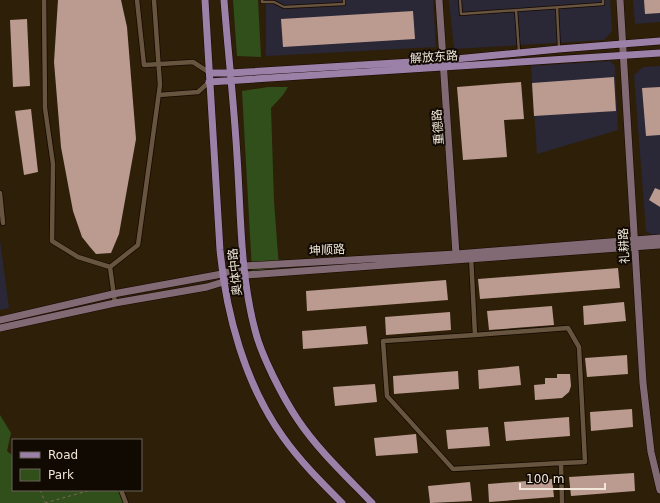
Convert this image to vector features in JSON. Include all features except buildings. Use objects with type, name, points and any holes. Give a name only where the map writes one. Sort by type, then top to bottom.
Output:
[{"type":"main road","name":"奥体中路","points":[[205,0],[222,274],[232,320],[255,388],[282,436],[302,462],[342,503]]},
{"type":"main road","name":"奥体中路","points":[[224,0],[231,77],[244,266],[255,332],[268,365],[303,426],[326,454],[372,503]]},
{"type":"main road","name":"解放东路","points":[[445,64],[519,53],[660,41]]},
{"type":"main road","name":"解放东路","points":[[210,82],[231,77],[660,53]]},
{"type":"main road","name":"解放东路","points":[[210,73],[231,77]]},
{"type":"street","points":[[44,0],[45,108],[53,164],[52,241],[78,257],[110,267]]},
{"type":"street","points":[[137,0],[144,65],[193,62],[210,73]]},
{"type":"street","points":[[110,267],[138,245],[160,85],[154,0]]},
{"type":"street","name":"重德路","points":[[439,0],[445,64],[456,254]]},
{"type":"street","name":"礼耕路","points":[[620,0],[643,383],[651,452],[660,490]]},
{"type":"street","points":[[159,96],[198,92],[210,82]]},
{"type":"street","points":[[0,193],[3,223]]},
{"type":"street","name":"坤顺路","points":[[0,328],[115,303],[224,283],[246,275],[470,255],[635,243],[660,238]]},
{"type":"street","name":"坤顺路","points":[[635,243],[660,245]]},
{"type":"street","name":"坤顺路","points":[[0,320],[114,294],[222,274],[244,266],[456,254],[470,255]]},
{"type":"street","points":[[470,255],[475,335]]},
{"type":"street","points":[[110,267],[115,303]]},
{"type":"street","points":[[568,328],[579,347],[585,462],[561,463],[453,469],[387,396],[383,341],[568,328]]},
{"type":"street","points":[[561,463],[562,503]]},
{"type":"street","points":[[121,491],[126,503]]},
{"type":"lane","points":[[262,0],[262,2],[274,2],[284,7],[344,4],[344,0]]},
{"type":"lane","points":[[460,0],[461,14],[603,4],[602,0]]},
{"type":"lane","points":[[557,8],[559,49]]},
{"type":"lane","points":[[516,10],[519,53]]},
{"type":"path","points":[[40,491],[45,503],[87,491]]},
{"type":"shaded area","points":[[266,0],[433,0],[436,47],[266,56]]},
{"type":"shaded area","points":[[449,0],[610,0],[612,31],[604,40],[454,49]]},
{"type":"shaded area","points":[[633,0],[660,0],[660,22],[635,24]]},
{"type":"shaded area","points":[[610,61],[615,66],[618,130],[537,154],[531,66]]},
{"type":"shaded area","points":[[660,66],[660,235],[652,235],[646,231],[634,75],[643,67]]},
{"type":"shaded area","points":[[0,240],[9,308],[0,310]]},
{"type":"green space","points":[[233,0],[258,0],[261,57],[237,56]]},
{"type":"green space","points":[[268,87],[288,87],[271,108],[274,201],[279,268],[252,271],[242,91]]},
{"type":"green space","points":[[0,415],[11,433],[7,451],[12,455],[12,491],[121,491],[126,503],[0,503]]}]
